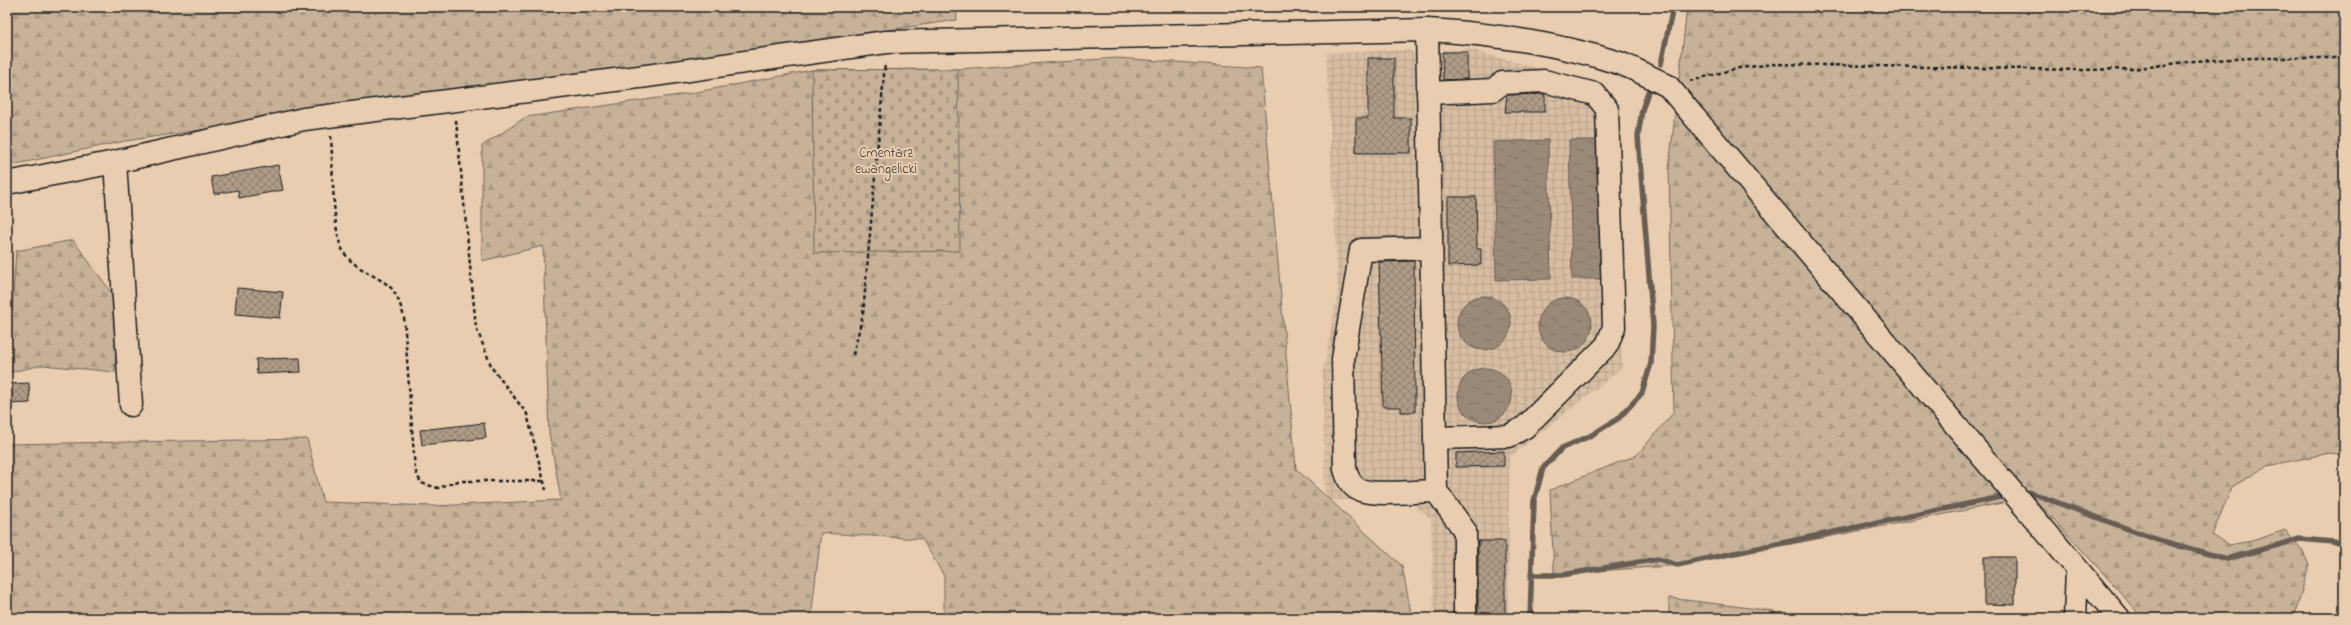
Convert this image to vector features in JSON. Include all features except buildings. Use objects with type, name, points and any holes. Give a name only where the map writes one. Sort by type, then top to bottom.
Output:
[{"type":"street","points":[[1427,30],[1430,248],[1436,491],[1465,531],[1465,618]]},
{"type":"street","points":[[7,183],[115,162],[304,119],[647,76],[886,42],[1427,30],[1462,32],[1563,48],[1619,63],[1668,86],[2119,618]]},
{"type":"street","points":[[1428,93],[1493,90],[1502,83],[1544,81],[1595,94],[1607,109],[1614,327],[1607,345],[1525,427],[1508,436],[1435,438]]},
{"type":"street","points":[[115,162],[131,405]]},
{"type":"street","points":[[1430,248],[1361,250],[1343,359],[1345,469],[1349,481],[1356,488],[1367,492],[1436,491]]},
{"type":"street","points":[[2074,618],[2077,570]]},
{"type":"path","points":[[853,355],[863,314],[876,181],[886,42]]},
{"type":"path","points":[[1668,86],[1739,68],[1775,64],[2078,70],[2132,69],[2194,61],[2252,58],[2344,58]]},
{"type":"path","points":[[454,99],[476,327],[492,368],[527,414],[546,490]]},
{"type":"path","points":[[330,116],[336,228],[342,249],[353,262],[389,286],[399,300],[404,317],[415,470],[422,483],[438,488],[458,481],[544,481]]},
{"type":"shaded area","points":[[1469,49],[1604,87],[1614,110],[1622,368],[1509,458],[1508,618],[1434,618],[1431,519],[1407,499],[1325,500],[1323,373],[1338,291],[1326,53],[1409,50],[1418,56],[1419,63],[1439,62],[1443,50]]},
{"type":"green space","points":[[7,7],[956,7],[957,20],[125,141],[7,166]]},
{"type":"green space","points":[[1687,7],[2344,7],[2344,455],[2330,453],[2267,466],[2232,487],[2212,535],[2229,545],[2252,541],[2285,530],[2304,554],[2309,565],[2294,618],[2142,618],[2113,584],[2033,497],[1683,565],[1554,574],[1550,490],[1637,455],[1674,412],[1669,168]]},
{"type":"green space","points":[[1117,58],[1261,68],[1296,469],[1402,566],[1412,618],[944,618],[944,576],[922,539],[821,533],[811,618],[7,618],[7,444],[307,439],[323,502],[434,506],[561,500],[549,432],[543,246],[482,261],[482,146],[526,117],[686,94],[812,70],[958,69]]},
{"type":"green space","name":"Cmentarz ewangelicki","points":[[958,69],[960,251],[814,253],[812,70]]},
{"type":"green space","points":[[73,240],[117,300],[115,372],[42,365],[7,373],[7,312],[12,311],[16,251]]},
{"type":"green space","points":[[1669,598],[1774,611],[1776,618],[1669,618]]},
{"type":"water","points":[[1548,140],[1551,279],[1496,280],[1493,142]]},
{"type":"water","points":[[1569,140],[1606,140],[1609,279],[1572,279]]},
{"type":"water","points":[[1479,296],[1489,296],[1499,300],[1507,308],[1511,318],[1511,328],[1507,338],[1499,346],[1489,350],[1479,350],[1469,346],[1461,338],[1457,328],[1457,318],[1461,308],[1469,300]]},
{"type":"water","points":[[1560,298],[1570,298],[1580,302],[1588,310],[1592,320],[1592,330],[1588,340],[1580,348],[1570,352],[1560,352],[1550,348],[1542,340],[1538,330],[1538,320],[1542,310],[1550,302]]},
{"type":"water","points":[[1480,368],[1490,368],[1500,372],[1508,380],[1512,390],[1512,400],[1508,410],[1500,418],[1490,422],[1480,422],[1470,418],[1462,410],[1458,400],[1458,390],[1462,380],[1470,372]]},
{"type":"waterway","points":[[1661,64],[1673,7]]},
{"type":"waterway","points":[[1530,618],[1534,501],[1543,468],[1562,448],[1590,436],[1619,418],[1642,393],[1651,363],[1653,326],[1638,136],[1642,110],[1649,89]]},
{"type":"waterway","points":[[2029,492],[2155,539],[2227,559],[2300,539],[2344,543]]},
{"type":"waterway","points":[[1531,575],[1562,575],[1658,559],[1677,565],[2001,497]]}]
